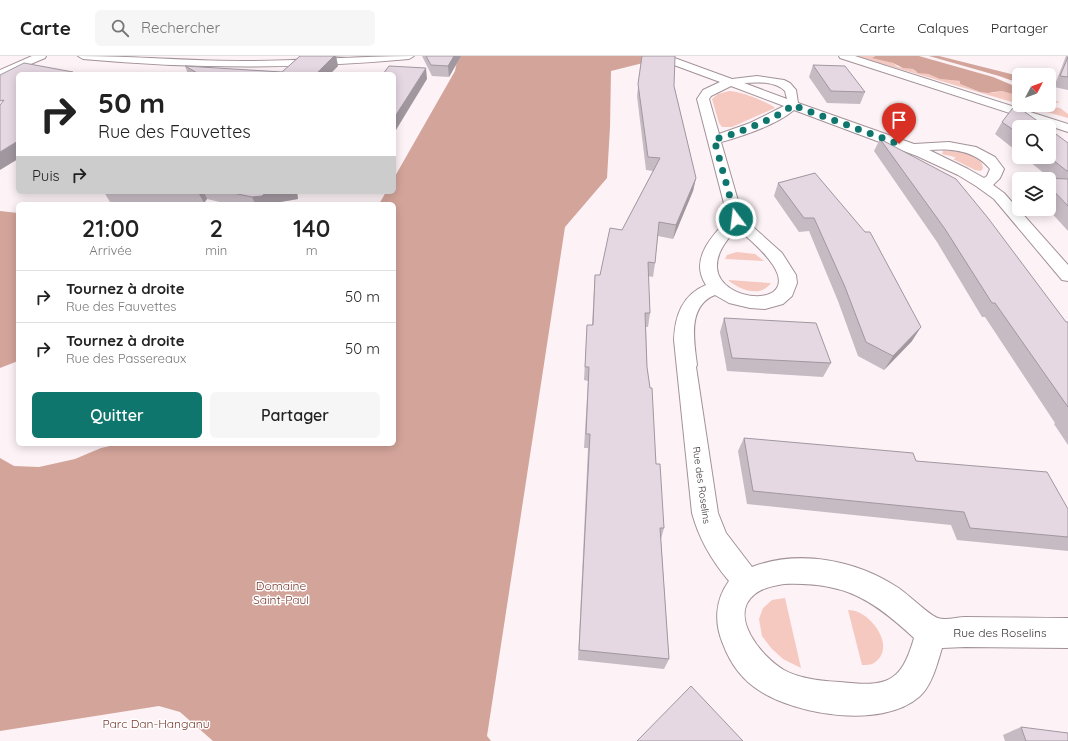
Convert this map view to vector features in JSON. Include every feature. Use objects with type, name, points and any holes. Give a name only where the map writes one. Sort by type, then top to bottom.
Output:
[{"type":"street","points":[[0,74],[41,56]]},
{"type":"street","points":[[83,56],[197,63],[302,63],[409,56]]},
{"type":"street","points":[[659,56],[912,149],[984,184],[1005,203],[1068,276]]},
{"type":"street","points":[[844,56],[1068,128]]},
{"type":"street","points":[[366,70],[378,57]]},
{"type":"street","points":[[185,72],[197,63]]},
{"type":"street","points":[[736,219],[716,243],[709,258],[708,265],[711,276],[717,287],[726,295],[734,299],[764,302],[772,301],[782,296],[788,285],[786,274],[781,263],[736,219],[703,99],[704,96],[731,83],[742,80],[757,79],[769,80],[783,84],[790,91],[792,105]]},
{"type":"street","points":[[935,84],[1068,120]]},
{"type":"street","points":[[714,139],[723,138],[736,133],[782,112],[792,105]]},
{"type":"street","points":[[912,149],[927,146],[954,146],[970,149],[984,155],[990,159],[997,169],[993,178],[984,184]]},
{"type":"street","name":"Rue des Roselins","points":[[717,287],[701,293],[694,300],[689,309],[684,326],[684,340],[704,513],[708,527],[715,542],[748,582]]},
{"type":"street","points":[[784,570],[825,573],[839,576],[873,588],[932,632],[919,669],[912,682],[900,692],[888,697],[869,699],[808,695],[772,681],[758,670],[738,646],[733,633],[730,618],[732,603],[739,591],[748,582],[771,572],[784,570]]},
{"type":"street","name":"Rue des Roselins","points":[[932,632],[1068,633]]},
{"type":"shaded area","points":[[856,56],[875,56],[872,57],[893,63],[898,67],[913,69],[916,72],[928,74],[940,79],[960,81],[960,84],[980,92],[993,93],[1002,91],[1012,94],[1012,102]]},
{"type":"shaded area","points":[[729,91],[754,97],[775,108],[732,127],[722,127],[719,123],[712,99],[718,94]]},
{"type":"shaded area","points":[[1056,107],[1060,108],[1068,114],[1068,118],[1047,112],[1056,112]]},
{"type":"shaded area","points":[[943,151],[961,152],[973,155],[978,158],[983,168],[981,171],[975,170],[953,159],[956,158],[954,157],[942,154]]},
{"type":"shaded area","points":[[737,252],[755,254],[764,261],[725,259],[727,255]]},
{"type":"shaded area","points":[[728,280],[771,283],[766,288],[761,290],[750,291],[738,287]]},
{"type":"shaded area","points":[[785,598],[801,668],[783,659],[771,648],[762,636],[759,619],[763,608],[772,600]]},
{"type":"shaded area","points":[[848,610],[853,610],[866,617],[872,622],[881,636],[883,650],[880,657],[873,664],[862,665]]},
{"type":"green space","name":"Domaine Saint-Paul","points":[[458,56],[644,56],[655,60],[611,71],[607,178],[565,227],[487,736],[491,741],[213,741],[180,712],[159,706],[0,731],[0,458],[14,466],[39,467],[75,459],[101,448],[110,446],[396,446],[396,202],[380,202],[385,194],[396,194],[396,174],[455,71]]},
{"type":"green space","points":[[875,56],[919,56],[993,77],[1012,85],[1012,94],[1002,91],[988,93],[980,92],[960,84],[960,81],[940,79],[928,74],[918,73],[913,69],[903,68],[893,63],[872,58]]},
{"type":"green space","points":[[929,56],[939,56],[1012,74],[1012,81]]},
{"type":"green space","points":[[0,211],[16,213],[16,362],[0,368]]},
{"type":"building","points":[[300,56],[334,56],[318,72],[282,72]]},
{"type":"building","points":[[426,56],[454,56],[448,66],[431,65]]},
{"type":"building","points":[[642,56],[675,56],[674,86],[696,178],[676,225],[659,222],[655,263],[648,262],[650,313],[645,313],[647,367],[650,388],[652,388],[656,464],[660,464],[664,528],[660,528],[669,659],[579,650],[590,434],[586,434],[589,367],[585,367],[587,325],[593,325],[595,275],[600,275],[610,228],[622,230],[660,158],[648,157],[638,84]]},
{"type":"building","points":[[1068,57],[1068,77],[1060,76]]},
{"type":"building","points":[[24,63],[73,72],[16,72],[16,142],[0,152],[0,105],[4,100],[0,101],[0,75]]},
{"type":"building","points":[[813,65],[845,66],[865,92],[831,91]]},
{"type":"building","points":[[185,66],[282,72],[196,72]]},
{"type":"building","points":[[389,66],[426,68],[396,115],[396,72],[384,72]]},
{"type":"building","points":[[1012,109],[1012,112],[1025,112],[1036,120],[1012,120],[1012,129],[1002,122]]},
{"type":"building","points":[[1056,134],[1068,143],[1067,171],[1056,162]]},
{"type":"building","points":[[880,139],[956,179],[988,218],[1066,322],[1068,322],[1068,407],[995,303],[992,303],[945,229]]},
{"type":"building","points":[[815,173],[865,232],[870,232],[921,327],[893,356],[866,342],[845,287],[814,218],[804,218],[778,183]]},
{"type":"building","points":[[1056,179],[1068,179],[1068,206],[1056,193]]},
{"type":"building","points":[[238,194],[264,194],[262,196],[252,197]]},
{"type":"building","points":[[724,318],[816,323],[831,363],[732,358]]},
{"type":"building","points":[[744,438],[913,453],[916,461],[1047,472],[1068,509],[1068,537],[970,528],[964,512],[753,491]]},
{"type":"building","points":[[691,686],[743,741],[637,741]]},
{"type":"building","points":[[1021,727],[1068,733],[1068,741],[1026,741]]},
{"type":"route","points":[[736,219],[714,139],[723,138],[736,133],[782,112],[790,108],[792,105],[899,144]]},
{"type":"park label","name":"Parc Dan-Hanganu","points":[[156,724]]}]
